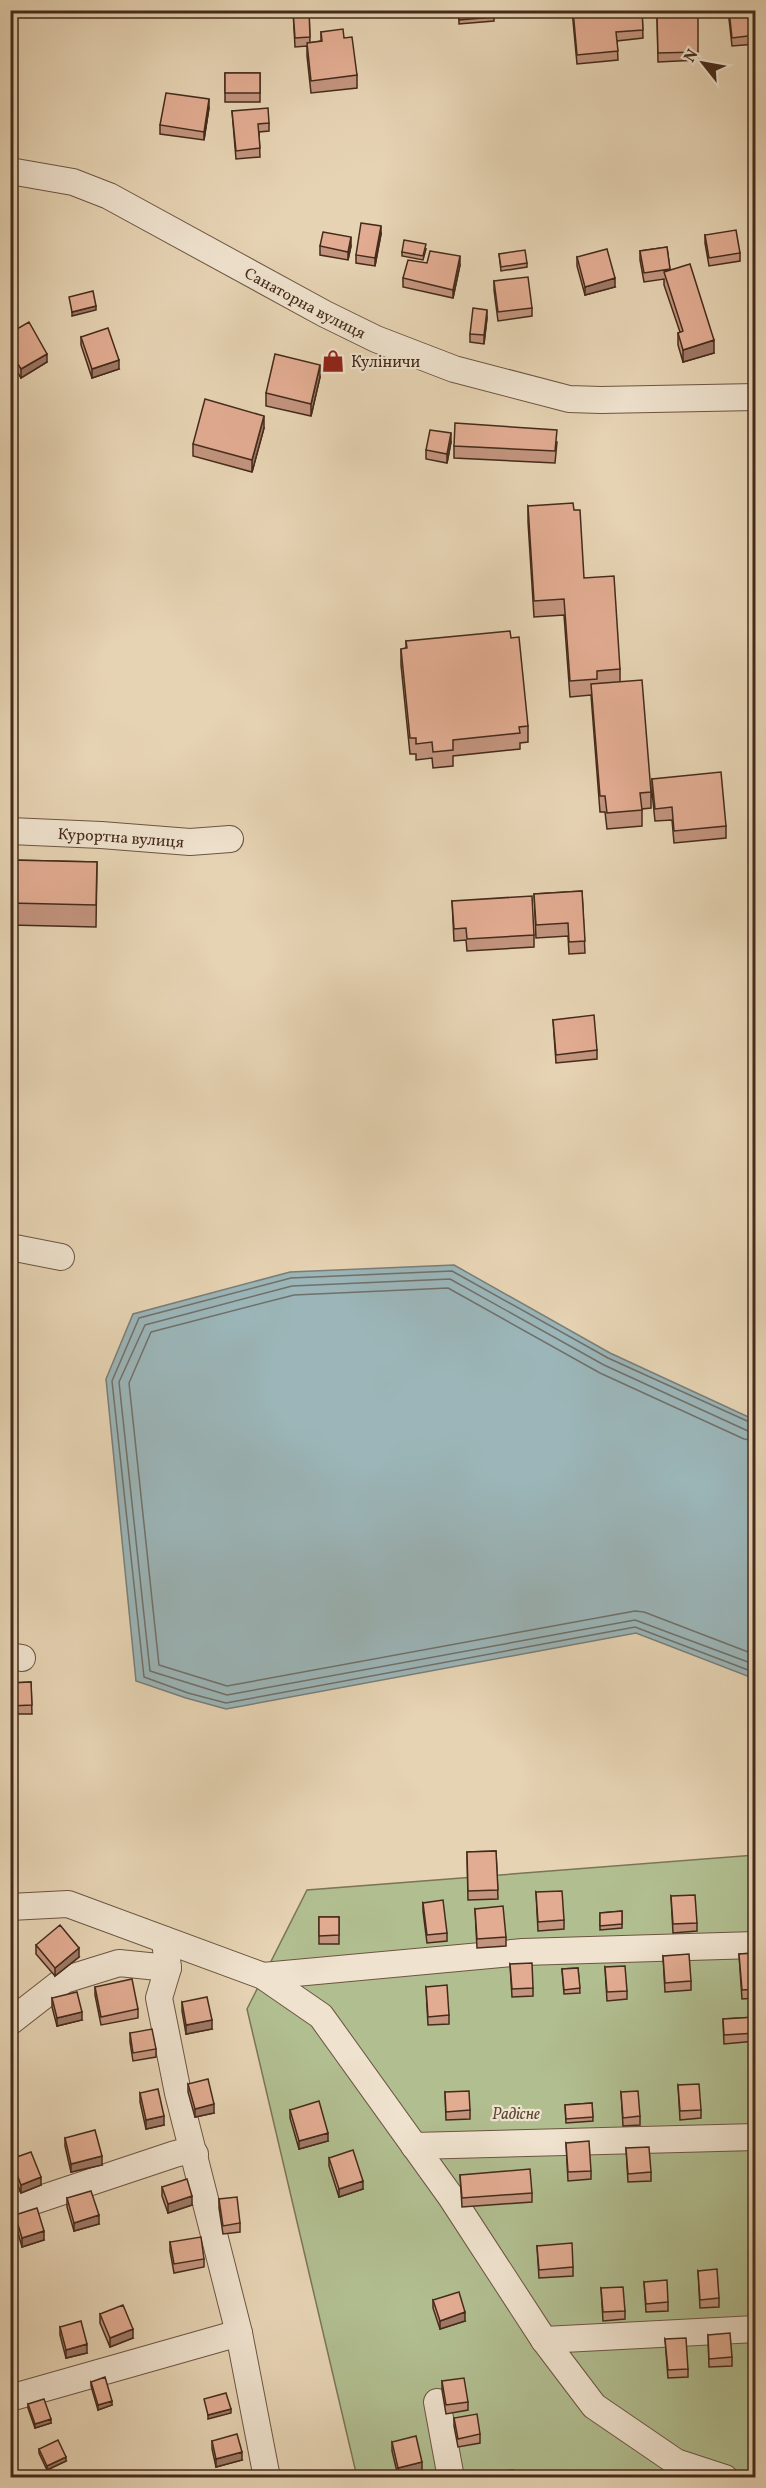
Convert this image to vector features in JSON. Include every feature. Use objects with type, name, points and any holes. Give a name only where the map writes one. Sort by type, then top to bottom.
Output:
[{"type":"street","name":"Санаторна вулиця","points":[[10,171],[73,182],[109,196],[345,324],[376,339],[454,369],[569,399],[756,397]]},
{"type":"street","name":"Курортна вулиця","points":[[10,831],[190,842],[230,839]]},
{"type":"street","points":[[10,1247],[62,1257]]},
{"type":"street","points":[[10,1907],[68,1904],[263,1976],[321,2016],[451,2197],[544,2340],[594,2406],[679,2470],[725,2478]]},
{"type":"street","points":[[165,1940],[168,1968],[159,1998],[178,2093],[239,2333],[267,2478]]},
{"type":"street","points":[[263,1976],[523,1952],[756,1945]]},
{"type":"street","points":[[10,2022],[64,1980],[118,1963],[168,1968]]},
{"type":"street","points":[[414,2146],[756,2136]]},
{"type":"street","points":[[10,2209],[175,2154],[183,2152],[195,2154]]},
{"type":"street","points":[[544,2340],[756,2329]]},
{"type":"street","points":[[10,2398],[239,2333]]},
{"type":"street","points":[[437,2402],[451,2478]]},
{"type":"green space","name":"Радісне","points":[[755,1855],[755,2477],[357,2477],[247,2009],[307,1890]]},
{"type":"water","points":[[454,1265],[610,1353],[755,1420],[755,1679],[636,1633],[226,1709],[136,1681],[106,1379],[133,1314],[290,1272]]},
{"type":"building","points":[[293,10],[309,10],[310,37],[295,38]]},
{"type":"building","points":[[459,10],[494,10],[494,17],[459,20]]},
{"type":"building","points":[[573,10],[642,10],[643,30],[616,32],[618,51],[577,55]]},
{"type":"building","points":[[729,10],[756,10],[756,35],[732,38]]},
{"type":"building","points":[[698,14],[698,52],[658,53],[657,15]]},
{"type":"building","points":[[343,29],[344,38],[352,37],[357,75],[311,81],[307,43],[322,41],[321,32]]},
{"type":"building","points":[[225,73],[260,73],[260,93],[225,93]]},
{"type":"building","points":[[166,93],[209,99],[204,132],[160,125]]},
{"type":"building","points":[[268,108],[269,123],[258,124],[260,148],[236,151],[232,111]]},
{"type":"building","points":[[361,223],[381,226],[375,258],[356,255]]},
{"type":"building","points":[[736,230],[740,253],[709,258],[705,235]]},
{"type":"building","points":[[323,232],[351,237],[348,252],[320,246]]},
{"type":"building","points":[[404,240],[426,244],[423,256],[402,252]]},
{"type":"building","points":[[667,247],[670,269],[644,273],[640,251]]},
{"type":"building","points":[[607,249],[615,278],[585,287],[577,257]]},
{"type":"building","points":[[525,250],[527,263],[501,267],[499,254]]},
{"type":"building","points":[[430,251],[460,256],[453,290],[403,278],[408,260],[427,263]]},
{"type":"building","points":[[690,264],[714,340],[683,350],[678,333],[683,331],[664,272]]},
{"type":"building","points":[[528,277],[532,308],[498,312],[494,281]]},
{"type":"building","points":[[93,291],[96,306],[72,312],[69,297]]},
{"type":"building","points":[[473,308],[487,310],[484,335],[470,334]]},
{"type":"building","points":[[29,322],[47,354],[21,369],[10,352],[10,333]]},
{"type":"building","points":[[108,328],[119,360],[92,369],[81,337]]},
{"type":"building","points":[[275,354],[320,365],[311,404],[266,393]]},
{"type":"building","points":[[205,399],[264,416],[252,460],[193,444]]},
{"type":"building","points":[[455,423],[557,430],[555,451],[454,446]]},
{"type":"building","points":[[430,430],[451,433],[447,454],[426,450]]},
{"type":"building","points":[[573,503],[574,510],[580,510],[584,578],[614,576],[620,669],[597,671],[597,679],[570,681],[564,599],[534,601],[528,506]]},
{"type":"building","points":[[10,544],[12,544],[11,571],[10,571]]},
{"type":"building","points":[[510,631],[511,638],[519,637],[528,726],[519,727],[520,733],[453,740],[453,750],[433,752],[432,742],[416,744],[416,738],[410,738],[401,649],[407,648],[406,641]]},
{"type":"building","points":[[642,680],[651,792],[640,793],[642,810],[607,813],[605,796],[600,796],[591,684]]},
{"type":"building","points":[[721,772],[726,826],[674,831],[672,807],[655,809],[652,779]]},
{"type":"building","points":[[10,860],[97,862],[96,905],[10,903]]},
{"type":"building","points":[[582,891],[585,941],[569,942],[568,923],[536,925],[534,894]]},
{"type":"building","points":[[532,896],[534,935],[467,939],[466,928],[454,929],[452,901]]},
{"type":"building","points":[[594,1015],[597,1050],[556,1055],[553,1020]]},
{"type":"building","points":[[31,1682],[32,1705],[10,1706],[10,1683]]},
{"type":"building","points":[[496,1851],[498,1890],[468,1891],[467,1852]]},
{"type":"building","points":[[562,1891],[564,1920],[538,1922],[536,1892]]},
{"type":"building","points":[[695,1895],[697,1923],[673,1924],[671,1896]]},
{"type":"building","points":[[443,1900],[447,1933],[427,1935],[423,1903]]},
{"type":"building","points":[[503,1906],[506,1937],[477,1939],[475,1909]]},
{"type":"building","points":[[622,1911],[622,1924],[600,1926],[600,1913]]},
{"type":"building","points":[[319,1917],[339,1917],[339,1935],[319,1936]]},
{"type":"building","points":[[60,1925],[79,1948],[55,1968],[36,1945]]},
{"type":"building","points":[[756,1953],[756,1989],[742,1990],[739,1954]]},
{"type":"building","points":[[689,1954],[691,1981],[665,1983],[663,1956]]},
{"type":"building","points":[[532,1963],[533,1988],[512,1989],[510,1964]]},
{"type":"building","points":[[625,1966],[627,1991],[607,1992],[605,1967]]},
{"type":"building","points":[[578,1968],[580,1988],[564,1990],[562,1969]]},
{"type":"building","points":[[132,1979],[138,2009],[101,2017],[95,1987]]},
{"type":"building","points":[[447,1985],[449,2015],[428,2017],[426,1987]]},
{"type":"building","points":[[77,1992],[82,2012],[57,2018],[52,1998]]},
{"type":"building","points":[[207,1997],[212,2020],[186,2025],[182,2002]]},
{"type":"building","points":[[756,2017],[756,2033],[724,2035],[723,2019]]},
{"type":"building","points":[[152,2029],[156,2049],[133,2053],[130,2033]]},
{"type":"building","points":[[208,2079],[214,2104],[195,2109],[188,2084]]},
{"type":"building","points":[[699,2084],[701,2110],[680,2111],[678,2085]]},
{"type":"building","points":[[158,2089],[164,2116],[146,2120],[140,2093]]},
{"type":"building","points":[[469,2091],[470,2110],[446,2112],[445,2092]]},
{"type":"building","points":[[638,2091],[640,2116],[623,2118],[621,2092]]},
{"type":"building","points":[[750,2092],[756,2092],[756,2110],[751,2110]]},
{"type":"building","points":[[319,2101],[328,2133],[299,2141],[290,2110]]},
{"type":"building","points":[[592,2103],[593,2117],[566,2119],[565,2105]]},
{"type":"building","points":[[95,2130],[102,2156],[71,2164],[65,2138]]},
{"type":"building","points":[[589,2141],[591,2171],[568,2172],[566,2143]]},
{"type":"building","points":[[756,2143],[756,2167],[753,2167],[751,2144]]},
{"type":"building","points":[[649,2147],[651,2172],[628,2174],[626,2148]]},
{"type":"building","points":[[353,2150],[363,2181],[339,2189],[329,2158]]},
{"type":"building","points":[[31,2152],[41,2177],[21,2185],[11,2159]]},
{"type":"building","points":[[530,2169],[532,2193],[462,2198],[460,2175]]},
{"type":"building","points":[[187,2179],[192,2196],[168,2204],[162,2187]]},
{"type":"building","points":[[91,2191],[99,2215],[74,2223],[67,2198]]},
{"type":"building","points":[[237,2197],[240,2223],[223,2226],[219,2199]]},
{"type":"building","points":[[37,2208],[44,2231],[22,2238],[15,2215]]},
{"type":"building","points":[[201,2237],[204,2259],[174,2264],[170,2242]]},
{"type":"building","points":[[572,2243],[573,2267],[539,2270],[537,2246]]},
{"type":"building","points":[[717,2269],[719,2298],[700,2300],[698,2271]]},
{"type":"building","points":[[667,2280],[668,2302],[646,2304],[644,2282]]},
{"type":"building","points":[[623,2287],[625,2311],[603,2312],[601,2288]]},
{"type":"building","points":[[459,2292],[465,2312],[440,2321],[433,2300]]},
{"type":"building","points":[[123,2305],[133,2329],[110,2338],[100,2314]]},
{"type":"building","points":[[81,2321],[87,2344],[66,2350],[60,2327]]},
{"type":"building","points":[[730,2333],[732,2357],[709,2359],[708,2335]]},
{"type":"building","points":[[686,2338],[688,2369],[668,2370],[665,2339]]},
{"type":"building","points":[[105,2377],[112,2401],[98,2405],[91,2382]]},
{"type":"building","points":[[464,2378],[468,2402],[446,2405],[442,2381]]},
{"type":"building","points":[[226,2393],[231,2409],[208,2415],[204,2399]]},
{"type":"building","points":[[44,2399],[51,2419],[35,2424],[28,2404]]},
{"type":"building","points":[[477,2414],[480,2434],[458,2439],[454,2418]]},
{"type":"building","points":[[237,2434],[242,2452],[216,2459],[212,2441]]},
{"type":"building","points":[[416,2436],[422,2462],[398,2468],[392,2442]]},
{"type":"building","points":[[58,2440],[66,2457],[47,2466],[39,2449]]},
{"type":"building","points":[[513,2470],[513,2478],[494,2478],[493,2472]]},
{"type":"building","points":[[144,2471],[146,2478],[126,2478],[126,2477]]},
{"type":"place","name":"Куліничи","points":[[333,361]]}]
